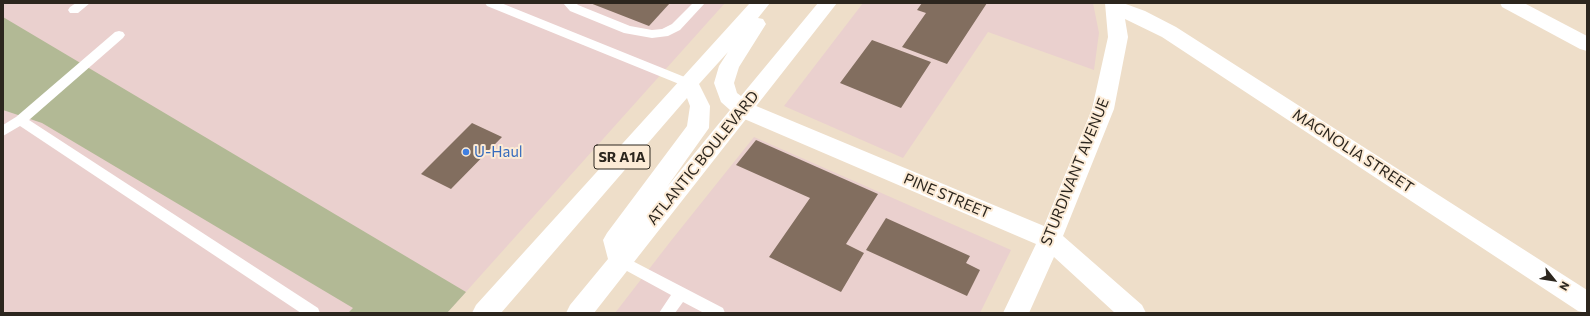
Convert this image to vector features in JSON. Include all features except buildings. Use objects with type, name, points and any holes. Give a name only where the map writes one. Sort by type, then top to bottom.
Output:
[{"type":"main road","name":"SR A1A","points":[[485,313],[688,83],[761,3]]},
{"type":"main road","points":[[742,109],[728,97],[724,83],[729,66],[770,3]]},
{"type":"main road","name":"ATLANTIC BOULEVARD","points":[[579,313],[828,3]]},
{"type":"main road","points":[[1509,3],[1587,44]]},
{"type":"main road","name":"STURDIVANT AVENUE","points":[[1016,313],[1050,239],[1103,109],[1118,37],[1114,5]]},
{"type":"main road","name":"MAGNOLIA STREET","points":[[1114,5],[1169,32],[1587,304]]},
{"type":"main road","points":[[621,261],[615,240],[698,128],[700,106],[695,93],[688,83]]},
{"type":"main road","name":"PINE STREET","points":[[742,109],[1050,239],[1134,313]]},
{"type":"lane","points":[[74,10],[84,3]]},
{"type":"lane","points":[[491,3],[688,83]]},
{"type":"lane","points":[[569,3],[574,8],[628,30],[652,34],[664,33],[676,27],[699,3]]},
{"type":"lane","points":[[3,131],[20,120],[119,35]]},
{"type":"lane","points":[[20,120],[303,311]]},
{"type":"lane","points":[[621,261],[718,313]]},
{"type":"lane","points":[[666,313],[681,293]]},
{"type":"shaded area","points":[[3,3],[725,3],[447,313],[3,313]]},
{"type":"shaded area","points":[[863,3],[1093,3],[1099,33],[1094,70],[988,32],[903,158],[784,106]]},
{"type":"shaded area","points":[[754,137],[1011,250],[980,313],[615,313]]},
{"type":"green space","points":[[3,17],[466,292],[447,313],[348,313],[353,308],[42,123],[3,110]]},
{"type":"place","name":"U-Haul","points":[[466,152]]}]
